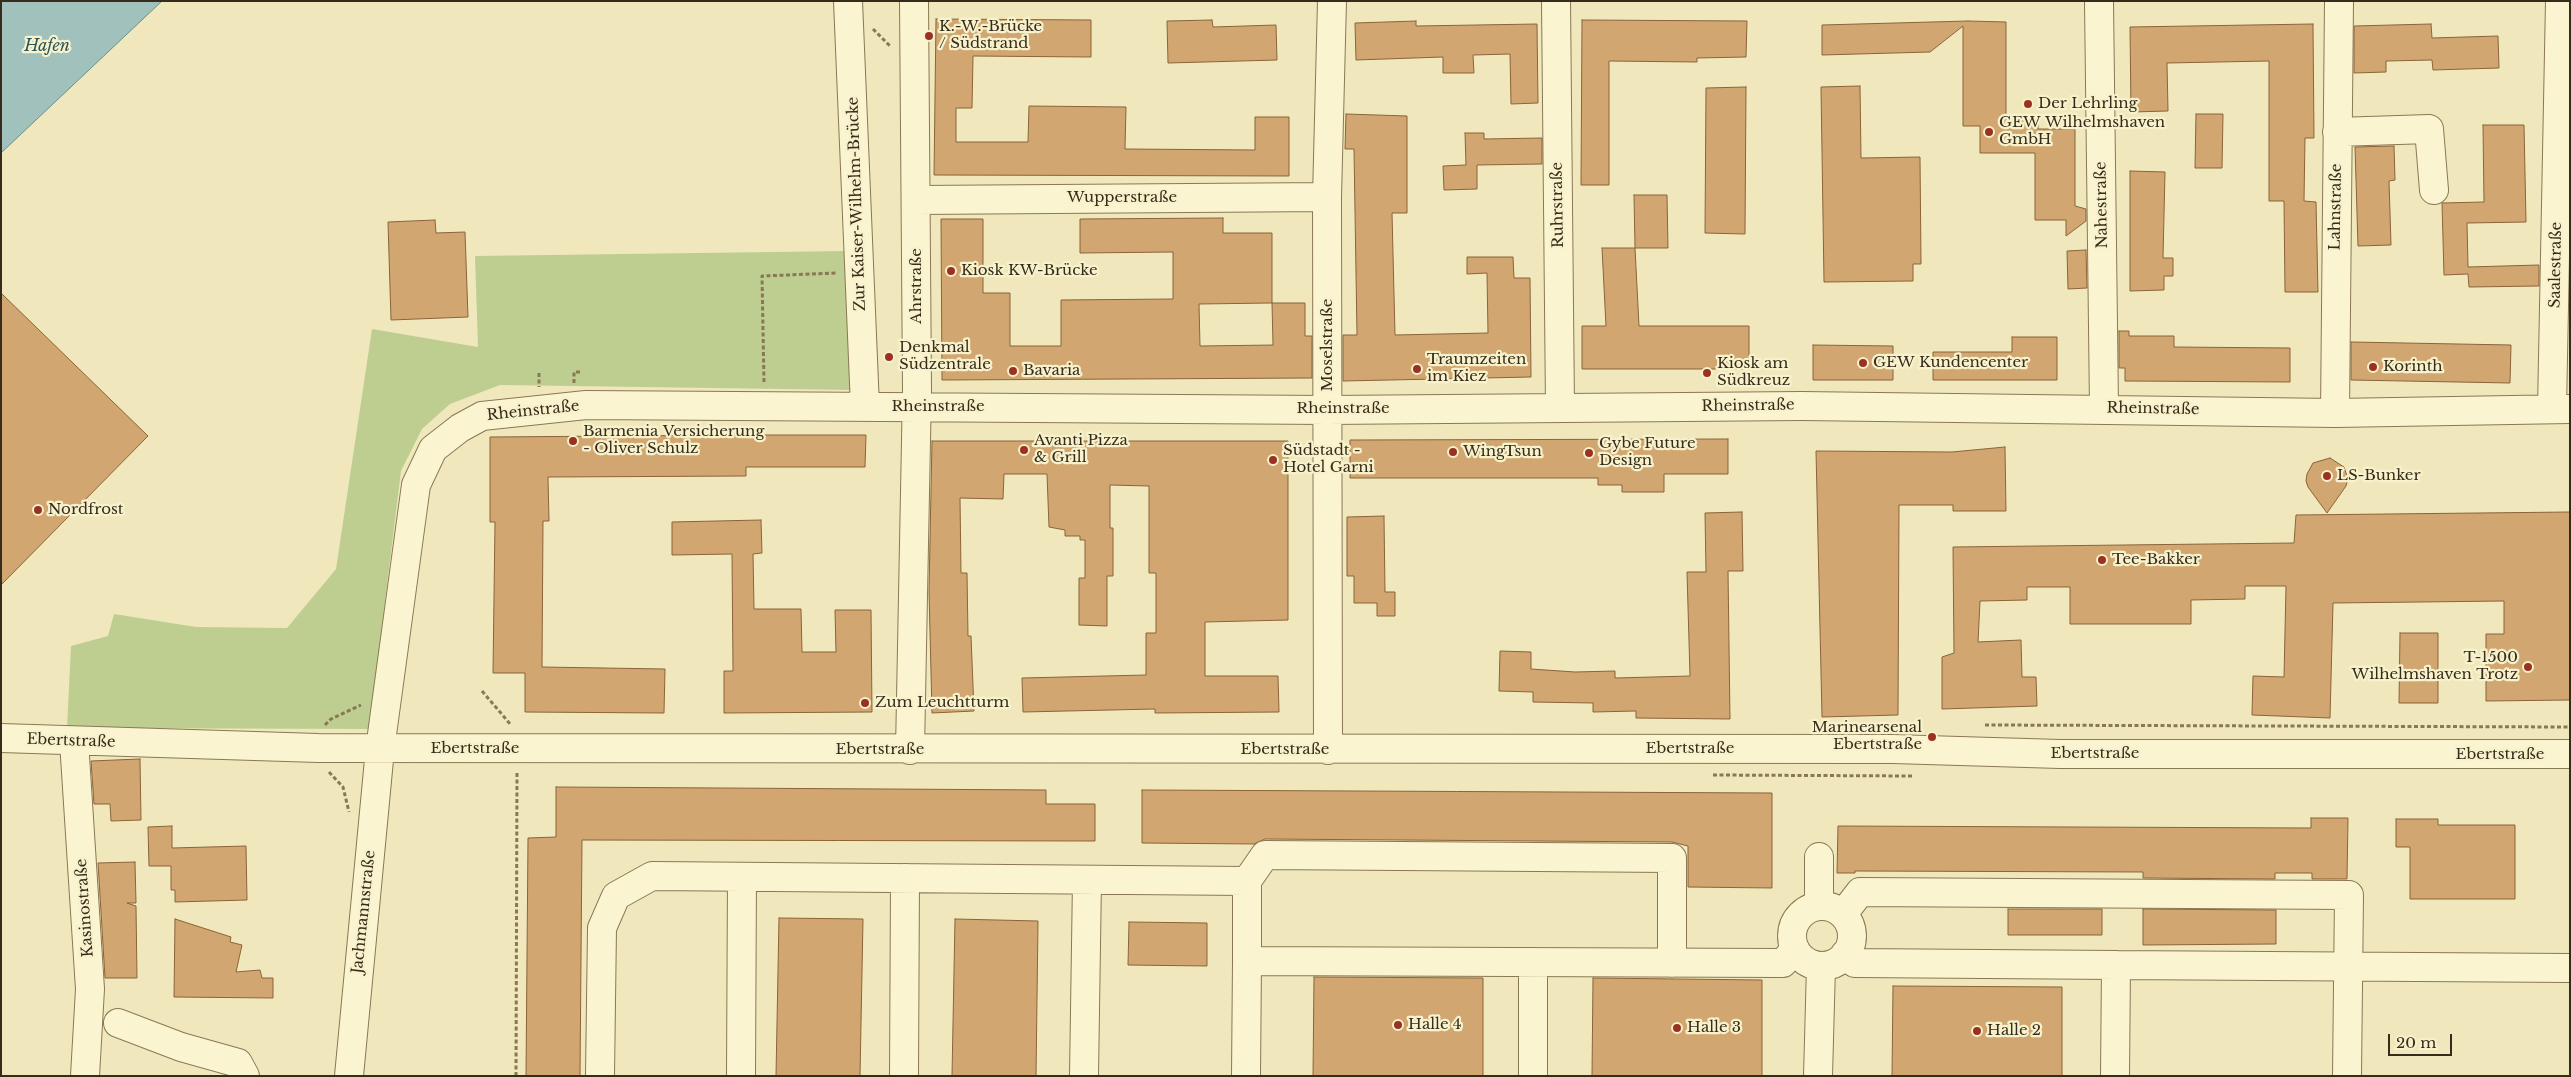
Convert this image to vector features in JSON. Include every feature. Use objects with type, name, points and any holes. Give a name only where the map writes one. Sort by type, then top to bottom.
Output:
[{"type":"street","name":"Zur Kaiser-Wilhelm-Brücke","points":[[848,1],[865,408]]},
{"type":"street","name":"Ahrstraße","points":[[910,750],[916,407],[917,200],[914,1]]},
{"type":"street","name":"Moselstraße","points":[[1328,750],[1327,197],[1332,1]]},
{"type":"street","name":"Ruhrstraße","points":[[1556,1],[1560,408]]},
{"type":"street","name":"Nahestraße","points":[[2099,1],[2104,408]]},
{"type":"street","name":"Lahnstraße","points":[[2335,413],[2338,1]]},
{"type":"street","name":"Saalestraße","points":[[2560,1],[2561,409]]},
{"type":"street","points":[[2337,132],[2429,129],[2434,190]]},
{"type":"street","name":"Wupperstraße","points":[[917,200],[1327,197]]},
{"type":"street","name":"Rheinstraße","points":[[380,749],[416,485],[433,449],[460,428],[482,416],[586,405],[1328,410],[1792,406],[2104,408],[2335,413],[2561,409]]},
{"type":"street","name":"Ebertstraße","points":[[1,738],[380,749],[514,738],[910,750],[1893,749],[2060,754],[2570,754]]},
{"type":"street","name":"Kasinostraße","points":[[74,741],[90,989],[85,1076]]},
{"type":"street","name":"Jachmannstraße","points":[[349,1076],[380,749]]},
{"type":"street","points":[[1246,1076],[1247,881],[1264,855],[1672,858],[1672,963]]},
{"type":"street","points":[[1819,857],[1831,910],[1851,929],[1852,938],[1845,954],[1834,963],[1821,966],[1805,961],[1795,949],[1792,940],[1795,921],[1802,913],[1831,910],[1860,892],[2349,895],[2347,1076]]},
{"type":"street","points":[[600,1076],[602,928],[616,896],[652,876],[1247,881]]},
{"type":"street","points":[[741,1076],[742,877]]},
{"type":"street","points":[[904,1076],[905,878]]},
{"type":"street","points":[[1084,1076],[1087,880]]},
{"type":"street","points":[[1247,961],[1783,964],[1795,949]]},
{"type":"street","points":[[1845,954],[1856,963],[2570,968]]},
{"type":"street","points":[[1533,1076],[1534,962]]},
{"type":"street","points":[[2115,1076],[2116,965]]},
{"type":"street","points":[[1818,1076],[1821,966]]},
{"type":"street","points":[[118,1022],[181,1047],[238,1063],[246,1076]]},
{"type":"path","points":[[764,387],[762,276],[846,273]]},
{"type":"path","points":[[574,388],[574,372],[582,372]]},
{"type":"path","points":[[539,373],[540,388]]},
{"type":"path","points":[[532,388],[545,387]]},
{"type":"path","points":[[482,691],[514,738],[516,1076]]},
{"type":"path","points":[[350,819],[343,787],[326,769],[315,762],[325,725],[331,719],[358,708],[363,702]]},
{"type":"green space","points":[[847,251],[853,390],[500,385],[450,404],[422,429],[401,471],[380,642],[374,729],[67,728],[71,646],[108,636],[114,614],[196,627],[287,628],[336,569],[372,329],[478,347],[475,256]]},
{"type":"water","name":"Hafen","points":[[1,1],[162,1],[1,153]]},
{"type":"building","points":[[936,19],[1091,20],[1091,57],[973,56],[972,108],[956,108],[956,142],[1028,142],[1029,106],[1126,107],[1125,149],[1255,150],[1255,117],[1289,117],[1289,176],[934,175]]},
{"type":"building","points":[[1212,20],[1213,27],[1276,25],[1277,60],[1168,63],[1167,21]]},
{"type":"building","points":[[1582,20],[1747,21],[1746,57],[1697,58],[1697,62],[1609,61],[1609,185],[1581,185]]},
{"type":"building","points":[[1416,21],[1416,26],[1537,24],[1538,103],[1511,104],[1510,54],[1473,55],[1474,73],[1443,73],[1443,57],[1356,60],[1355,23]]},
{"type":"building","points":[[1968,21],[2006,22],[2006,115],[2038,115],[2038,129],[2075,129],[2075,206],[2086,209],[2086,221],[2066,236],[2066,220],[2035,220],[2035,153],[1980,153],[1980,126],[1963,126],[1963,26],[1930,52],[1822,55],[1822,25]]},
{"type":"building","points":[[2313,24],[2314,138],[2305,138],[2304,201],[2316,202],[2318,292],[2285,292],[2284,201],[2269,201],[2269,61],[2167,63],[2168,111],[2131,112],[2130,27]]},
{"type":"building","points":[[2431,24],[2432,38],[2498,36],[2499,68],[2433,70],[2432,60],[2386,61],[2386,72],[2354,73],[2354,26]]},
{"type":"building","points":[[1860,86],[1861,158],[1920,157],[1921,264],[1913,264],[1913,281],[1824,282],[1821,87]]},
{"type":"building","points":[[1746,87],[1745,234],[1705,233],[1706,88]]},
{"type":"building","points":[[1346,114],[1407,116],[1407,213],[1392,213],[1395,335],[1488,333],[1487,273],[1467,274],[1467,257],[1513,257],[1514,278],[1530,278],[1531,377],[1343,381],[1343,335],[1357,335],[1354,149],[1345,149]]},
{"type":"building","points":[[2196,114],[2223,114],[2222,168],[2195,168]]},
{"type":"building","points":[[2483,125],[2524,125],[2526,222],[2467,223],[2468,267],[2539,265],[2539,286],[2469,287],[2468,274],[2444,275],[2442,203],[2484,202]]},
{"type":"building","points":[[1465,133],[1484,133],[1484,139],[1542,138],[1542,164],[1477,165],[1477,189],[1444,190],[1443,166],[1466,165]]},
{"type":"building","points":[[2394,146],[2395,180],[2389,181],[2391,245],[2358,246],[2355,147]]},
{"type":"building","points":[[2130,171],[2165,172],[2163,258],[2173,258],[2173,276],[2164,276],[2164,290],[2130,291]]},
{"type":"building","points":[[1634,195],[1667,195],[1668,248],[1635,248]]},
{"type":"building","points":[[1223,218],[1223,233],[1272,233],[1272,303],[1305,303],[1305,336],[1312,336],[1312,378],[942,380],[941,219],[983,219],[983,293],[1010,293],[1010,346],[1061,346],[1061,300],[1173,299],[1173,252],[1080,253],[1080,219]],"holes":[[[1272,303],[1273,345],[1200,346],[1199,304]]]},
{"type":"building","points":[[435,220],[436,233],[465,232],[468,317],[391,320],[388,222]]},
{"type":"building","points":[[1602,248],[1635,248],[1639,326],[1749,326],[1749,369],[1582,369],[1582,326],[1606,326]]},
{"type":"building","points":[[2086,250],[2087,288],[2068,289],[2067,251]]},
{"type":"building","name":"Nordfrost","points":[[1,293],[148,436],[1,585]]},
{"type":"building","points":[[2119,331],[2129,331],[2129,336],[2174,336],[2174,347],[2290,348],[2290,382],[2125,381],[2125,368],[2119,368]]},
{"type":"building","points":[[2012,337],[2057,337],[2057,380],[1933,380],[1933,352],[2012,352]]},
{"type":"building","points":[[2351,342],[2511,345],[2510,383],[2351,380]]},
{"type":"building","points":[[1813,345],[1893,346],[1893,380],[1813,380]]},
{"type":"building","points":[[866,435],[865,467],[746,467],[746,476],[548,477],[549,521],[543,521],[542,667],[665,669],[664,713],[525,712],[525,673],[493,673],[495,522],[490,522],[490,437]]},
{"type":"building","points":[[1728,439],[1728,474],[1664,474],[1664,492],[1622,492],[1622,485],[1598,485],[1598,478],[1350,478],[1350,440]]},
{"type":"building","points":[[932,441],[1288,441],[1288,620],[1205,622],[1205,676],[1278,676],[1279,712],[1155,713],[1155,709],[1023,712],[1022,678],[1146,675],[1146,633],[1156,633],[1156,573],[1149,573],[1149,486],[1110,485],[1110,528],[1113,528],[1113,576],[1107,576],[1107,626],[1079,625],[1079,578],[1085,578],[1085,540],[1080,540],[1080,536],[1065,536],[1065,530],[1049,527],[1047,474],[1004,474],[1003,499],[960,498],[961,573],[967,573],[968,636],[971,636],[974,711],[932,713],[929,591]]},
{"type":"building","points":[[2005,447],[2006,511],[1953,511],[1953,505],[1899,505],[1898,715],[1822,717],[1816,451],[1952,452]]},
{"type":"building","name":"LS-Bunker","points":[[2330,458],[2344,467],[2348,479],[2346,486],[2327,513],[2308,487],[2306,481],[2307,474],[2313,463]]},
{"type":"building","points":[[1742,512],[1743,571],[1728,571],[1730,719],[1636,718],[1636,711],[1593,712],[1593,703],[1533,702],[1533,692],[1499,691],[1500,651],[1531,652],[1531,669],[1575,672],[1615,671],[1615,678],[1690,676],[1687,572],[1706,572],[1705,513]]},
{"type":"building","points":[[2570,512],[2570,700],[2486,701],[2486,634],[2504,634],[2504,601],[2333,603],[2330,718],[2252,715],[2253,676],[2284,677],[2286,586],[2245,586],[2245,599],[2191,600],[2191,624],[2070,624],[2070,587],[2027,587],[2027,600],[1980,601],[1978,642],[2021,640],[2022,677],[2036,677],[2037,706],[1942,709],[1942,657],[1954,653],[1953,547],[2294,543],[2296,515]]},
{"type":"building","points":[[1384,516],[1385,592],[1395,592],[1395,616],[1377,616],[1377,603],[1354,603],[1354,576],[1347,576],[1347,517]]},
{"type":"building","points":[[761,520],[762,553],[753,554],[754,609],[801,609],[802,652],[836,652],[835,610],[871,610],[872,712],[724,713],[724,671],[733,671],[732,554],[672,555],[672,522]]},
{"type":"building","points":[[2400,633],[2438,633],[2438,703],[2399,703]]},
{"type":"building","points":[[140,759],[141,820],[111,821],[110,804],[94,804],[91,761]]},
{"type":"building","points":[[556,787],[1046,790],[1046,804],[1095,804],[1095,841],[582,840],[580,1076],[526,1076],[528,838],[556,837]]},
{"type":"building","points":[[1142,790],[1772,793],[1772,888],[1688,887],[1688,846],[1672,842],[1265,839],[1254,844],[1142,843]]},
{"type":"building","points":[[2311,818],[2348,818],[2347,879],[2312,879],[2312,873],[2275,873],[2275,879],[2143,878],[2143,872],[1855,871],[1855,873],[1837,873],[1838,826],[2311,828]]},
{"type":"building","points":[[2396,819],[2438,819],[2438,825],[2515,825],[2515,899],[2410,899],[2410,847],[2396,847]]},
{"type":"building","points":[[172,826],[172,848],[246,846],[247,900],[175,902],[175,890],[171,890],[171,866],[149,866],[148,827]]},
{"type":"building","points":[[135,862],[136,903],[127,903],[136,906],[137,978],[105,978],[98,863]]},
{"type":"building","points":[[2008,909],[2102,909],[2102,935],[2008,935]]},
{"type":"building","points":[[2143,909],[2276,910],[2276,944],[2143,945]]},
{"type":"building","points":[[779,918],[863,919],[860,1076],[776,1076]]},
{"type":"building","points":[[175,919],[231,937],[230,942],[242,945],[236,972],[260,970],[262,978],[273,978],[273,998],[174,997]]},
{"type":"building","points":[[955,919],[1038,921],[1036,1076],[952,1076]]},
{"type":"building","points":[[1129,922],[1207,923],[1207,966],[1128,965]]},
{"type":"building","name":"Halle 4","points":[[1314,977],[1483,978],[1483,1076],[1313,1076]]},
{"type":"building","name":"Halle 3","points":[[1593,978],[1762,980],[1762,1076],[1592,1076]]},
{"type":"building","name":"Halle 2","points":[[1893,986],[2062,987],[2062,1076],[1892,1076]]},
{"type":"place","name":"K.-W.-Brücke / Südstrand","points":[[929,36]]},
{"type":"place","name":"Der Lehrling","points":[[2028,104]]},
{"type":"place","name":"GEW Wilhelmshaven GmbH","points":[[1989,132]]},
{"type":"place","name":"Kiosk KW-Brücke","points":[[951,271]]},
{"type":"place","name":"Denkmal Südzentrale","points":[[889,357]]},
{"type":"place","name":"GEW Kundencenter","points":[[1863,363]]},
{"type":"place","name":"Korinth","points":[[2373,367]]},
{"type":"place","name":"Traumzeiten im Kiez","points":[[1417,369]]},
{"type":"place","name":"Bavaria","points":[[1013,371]]},
{"type":"place","name":"Kiosk am Südkreuz","points":[[1707,373]]},
{"type":"place","name":"Barmenia Versicherung - Oliver Schulz","points":[[573,441]]},
{"type":"place","name":"Avanti Pizza & Grill","points":[[1024,450]]},
{"type":"place","name":"WingTsun","points":[[1453,452]]},
{"type":"place","name":"Gybe Future Design","points":[[1589,453]]},
{"type":"place","name":"Südstadt - Hotel Garni","points":[[1273,460]]},
{"type":"place","name":"LS-Bunker","points":[[2327,476]]},
{"type":"place","name":"Nordfrost","points":[[38,510]]},
{"type":"place","name":"Tee-Bakker","points":[[2102,560]]},
{"type":"place","name":"T-1500 Wilhelmshaven Trotz","points":[[2528,667]]},
{"type":"place","name":"Zum Leuchtturm","points":[[865,703]]},
{"type":"place","name":"Marinearsenal Ebertstraße","points":[[1932,737]]},
{"type":"place","name":"Halle 4","points":[[1398,1025]]},
{"type":"place","name":"Halle 3","points":[[1677,1028]]},
{"type":"place","name":"Halle 2","points":[[1977,1031]]}]
